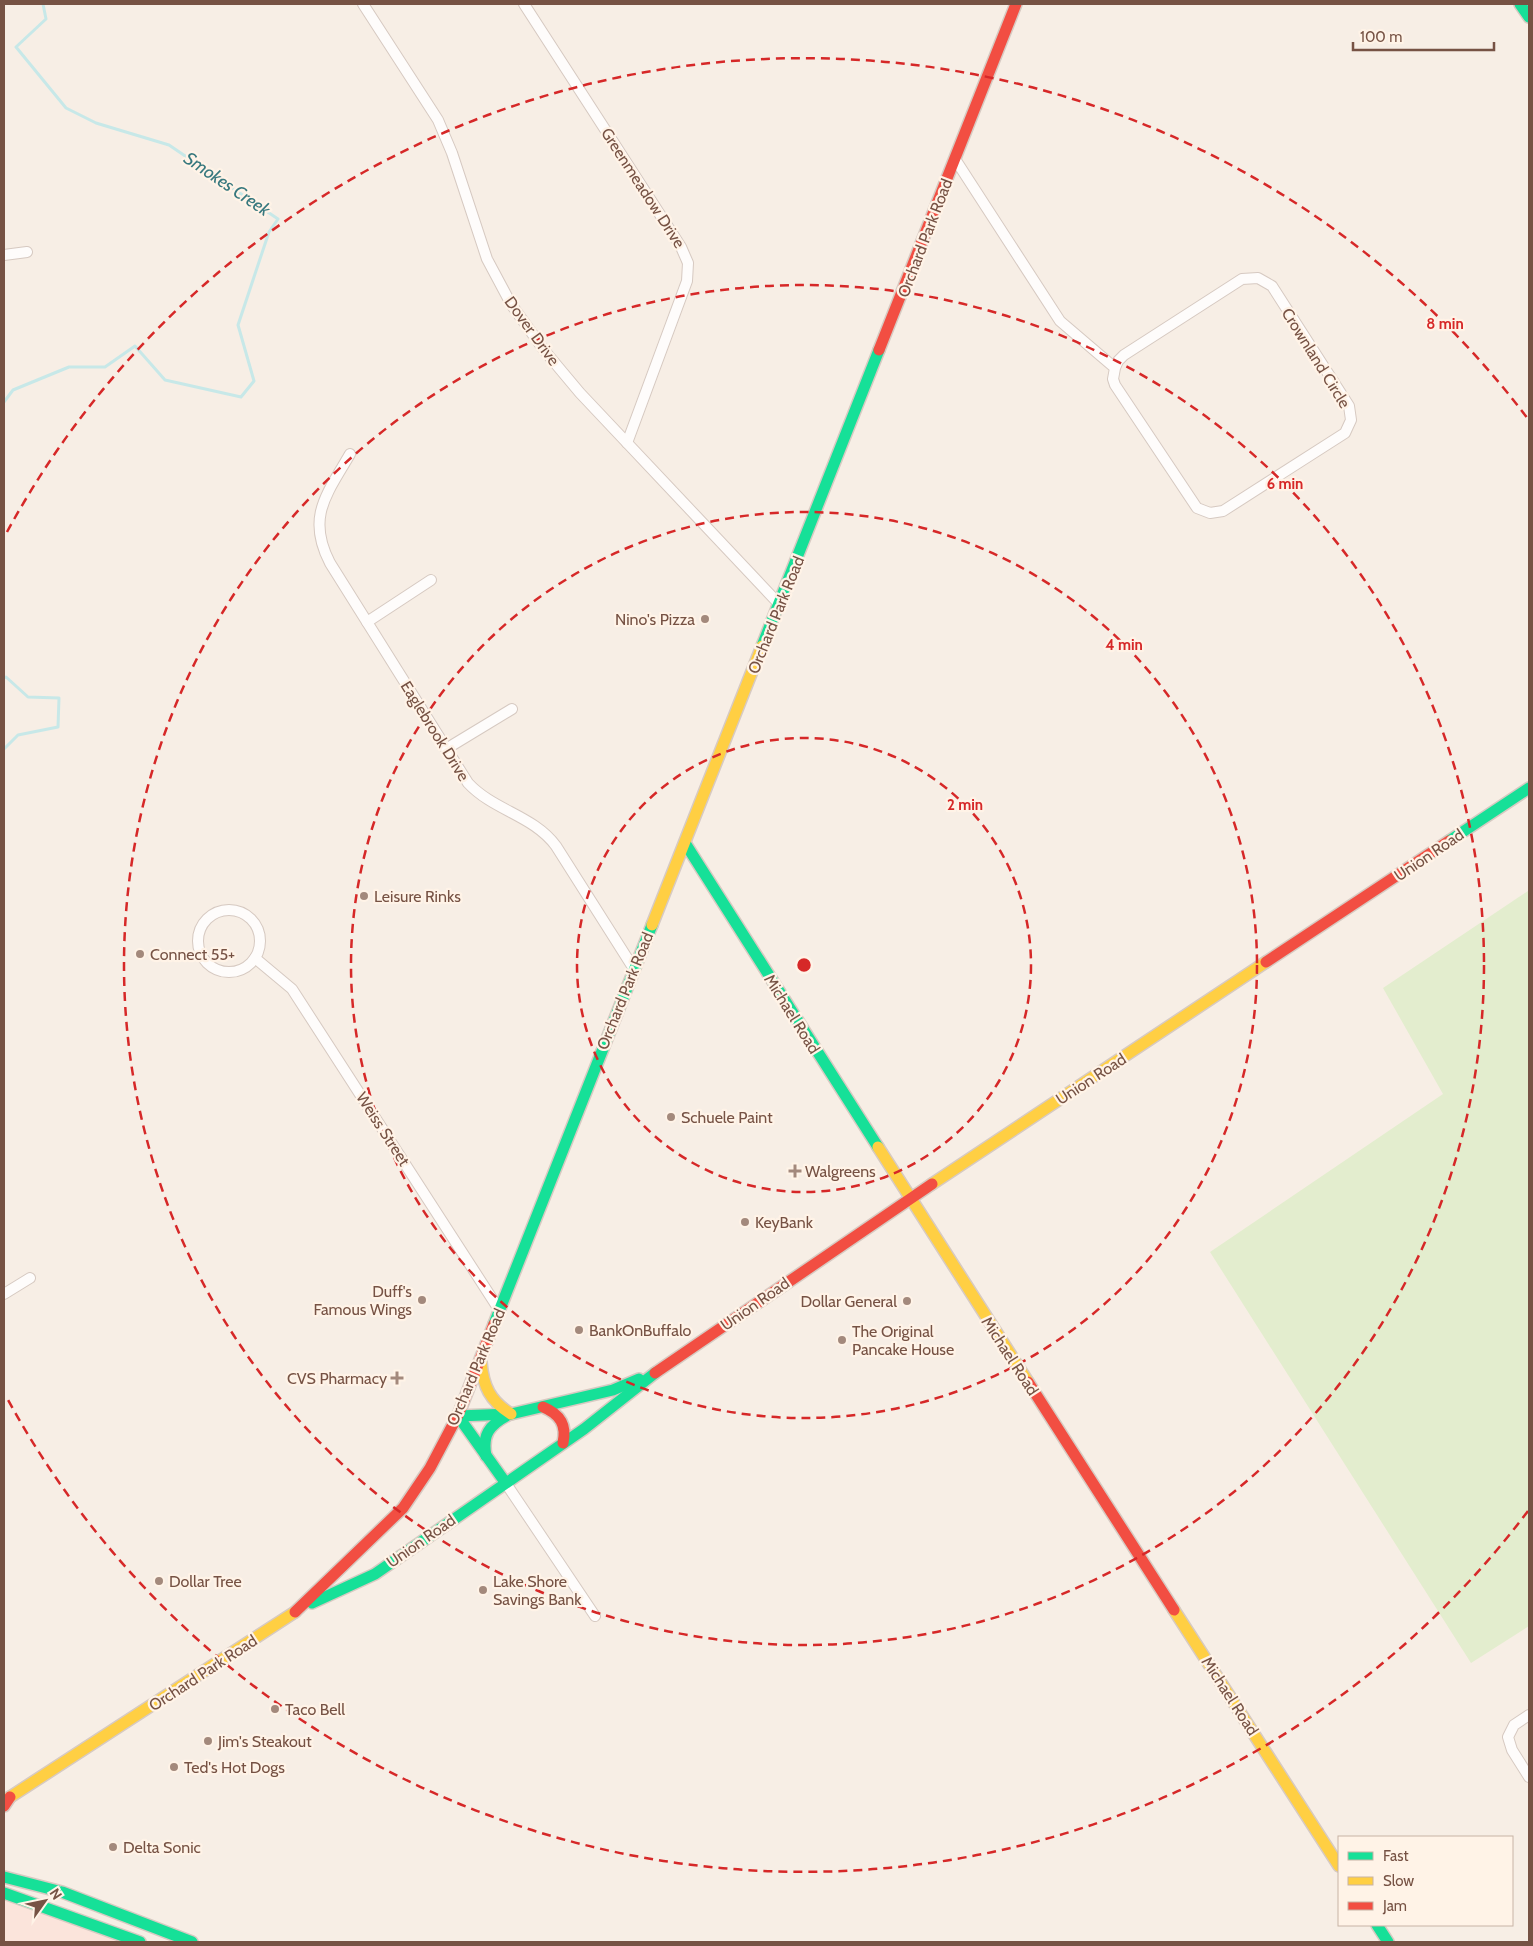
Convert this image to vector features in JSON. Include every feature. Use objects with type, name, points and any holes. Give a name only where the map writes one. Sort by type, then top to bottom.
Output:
[{"type":"main road","name":"Orchard Park Road","points":[[6,1801],[300,1609],[403,1508],[430,1468],[458,1416],[1016,4]]},
{"type":"main road","points":[[1520,4],[1529,18]]},
{"type":"main road","name":"Union Road","points":[[300,1609],[375,1574],[563,1442],[655,1373],[910,1198],[1529,788]]},
{"type":"main road","name":"Michael Road","points":[[685,843],[910,1198],[1338,1864]]},
{"type":"main road","points":[[480,1360],[481,1378],[487,1394],[497,1406],[511,1414]]},
{"type":"main road","name":"Union Road","points":[[458,1416],[511,1414],[613,1390],[655,1373]]},
{"type":"main road","points":[[543,1407],[553,1411],[562,1422],[566,1432],[563,1442]]},
{"type":"main road","points":[[487,1460],[483,1446],[484,1434],[488,1427],[511,1414]]},
{"type":"main road","points":[[458,1416],[504,1482]]},
{"type":"main road","points":[[4,1869],[20,1883]]},
{"type":"main road","points":[[4,1877],[20,1883],[62,1892],[192,1942]]},
{"type":"main road","points":[[4,1893],[140,1942]]},
{"type":"main road","points":[[1378,1926],[1388,1942]]},
{"type":"street","name":"Dover Drive","points":[[363,4],[438,120],[452,153],[487,259],[511,304],[556,365],[780,605]]},
{"type":"street","name":"Greenmeadow Drive","points":[[524,4],[682,247],[688,262],[687,281],[627,443]]},
{"type":"street","points":[[956,159],[1060,321],[1115,368]]},
{"type":"street","points":[[4,255],[27,252]]},
{"type":"street","name":"Crownland Circle","points":[[1258,278],[1272,286],[1349,406],[1351,420],[1345,433],[1224,512],[1210,513],[1197,508],[1115,384],[1113,378],[1115,368],[1118,361],[1124,355],[1242,279],[1258,278]]},
{"type":"street","name":"Eaglebrook Drive","points":[[350,454],[322,508],[318,530],[321,547],[446,749],[476,791],[532,822],[552,842],[634,969]]},
{"type":"street","points":[[367,622],[430,580]]},
{"type":"street","points":[[446,749],[512,709]]},
{"type":"street","points":[[222,910],[234,910],[245,914],[254,923],[259,934],[260,946],[255,958],[247,966],[236,971],[223,972],[212,967],[203,959],[198,948],[198,936],[202,924],[210,915],[222,910]]},
{"type":"street","name":"Weiss Street","points":[[255,958],[292,988],[500,1311]]},
{"type":"street","points":[[4,1294],[30,1278]]},
{"type":"street","points":[[504,1482],[595,1616]]},
{"type":"street","points":[[1529,1715],[1514,1725],[1508,1737],[1512,1750],[1529,1777]]},
{"type":"shaded area","points":[[4,1897],[122,1942],[4,1942]]},
{"type":"green space","points":[[1528,891],[1529,1626],[1471,1663],[1210,1252],[1443,1094],[1383,988]]},
{"type":"waterway","name":"Smokes Creek","points":[[4,402],[13,390],[69,367],[105,367],[135,346],[165,380],[241,397],[254,381],[238,325],[269,232],[278,219],[169,145],[96,123],[66,108],[16,47],[46,19],[43,4]]},
{"type":"waterway","name":"Smokes Creek","points":[[4,678],[6,677],[28,697],[59,698],[58,727],[18,735],[4,749]]},
{"type":"traffic: fast","points":[[1520,4],[1529,17]]},
{"type":"traffic: fast","points":[[762,646],[879,350]]},
{"type":"traffic: fast","points":[[1449,841],[1529,788]]},
{"type":"traffic: fast","points":[[685,843],[878,1147]]},
{"type":"traffic: fast","points":[[494,1324],[652,925]]},
{"type":"traffic: fast","points":[[312,1603],[375,1574],[584,1429],[655,1373]]},
{"type":"traffic: fast","points":[[458,1416],[511,1414],[613,1390],[639,1379]]},
{"type":"traffic: fast","points":[[486,1456],[485,1442],[488,1431],[508,1415]]},
{"type":"traffic: fast","points":[[458,1416],[505,1482]]},
{"type":"traffic: fast","points":[[4,1877],[62,1892],[192,1942]]},
{"type":"traffic: fast","points":[[4,1893],[140,1942]]},
{"type":"traffic: fast","points":[[1378,1926],[1388,1942]]},
{"type":"traffic: slow","points":[[652,925],[762,646]]},
{"type":"traffic: slow","points":[[932,1184],[1266,962]]},
{"type":"traffic: slow","points":[[878,1147],[1028,1382]]},
{"type":"traffic: slow","points":[[481,1362],[489,1392],[498,1404],[511,1414]]},
{"type":"traffic: slow","points":[[1174,1610],[1338,1864]]},
{"type":"traffic: slow","points":[[4,1801],[295,1612]]},
{"type":"traffic: jam","points":[[879,350],[1016,4]]},
{"type":"traffic: jam","points":[[1266,962],[1449,841]]},
{"type":"traffic: jam","points":[[655,1373],[932,1184]]},
{"type":"traffic: jam","points":[[295,1612],[403,1508],[430,1468],[459,1413],[494,1324]]},
{"type":"traffic: jam","points":[[1028,1382],[1174,1610]]},
{"type":"traffic: jam","points":[[543,1407],[554,1413],[561,1421],[564,1431],[563,1443]]},
{"type":"traffic: jam","points":[[4,1806],[10,1797]]},
{"type":"place","name":"Nino's Pizza","points":[[705,619]]},
{"type":"place","name":"Leisure Rinks","points":[[364,896]]},
{"type":"place","name":"Connect 55+","points":[[140,954]]},
{"type":"place","name":"Schuele Paint","points":[[671,1117]]},
{"type":"place","name":"Walgreens","points":[[795,1171]]},
{"type":"place","name":"KeyBank","points":[[745,1222]]},
{"type":"place","name":"Duff's Famous Wings","points":[[422,1300]]},
{"type":"place","name":"Dollar General","points":[[907,1301]]},
{"type":"place","name":"BankOnBuffalo","points":[[579,1330]]},
{"type":"place","name":"The Original Pancake House","points":[[842,1340]]},
{"type":"place","name":"CVS Pharmacy","points":[[397,1378]]},
{"type":"place","name":"Dollar Tree","points":[[159,1581]]},
{"type":"place","name":"Lake Shore Savings Bank","points":[[483,1590]]},
{"type":"place","name":"Taco Bell","points":[[275,1709]]},
{"type":"place","name":"Jim's Steakout","points":[[208,1741]]},
{"type":"place","name":"Ted's Hot Dogs","points":[[174,1767]]},
{"type":"place","name":"Delta Sonic","points":[[113,1847]]}]
